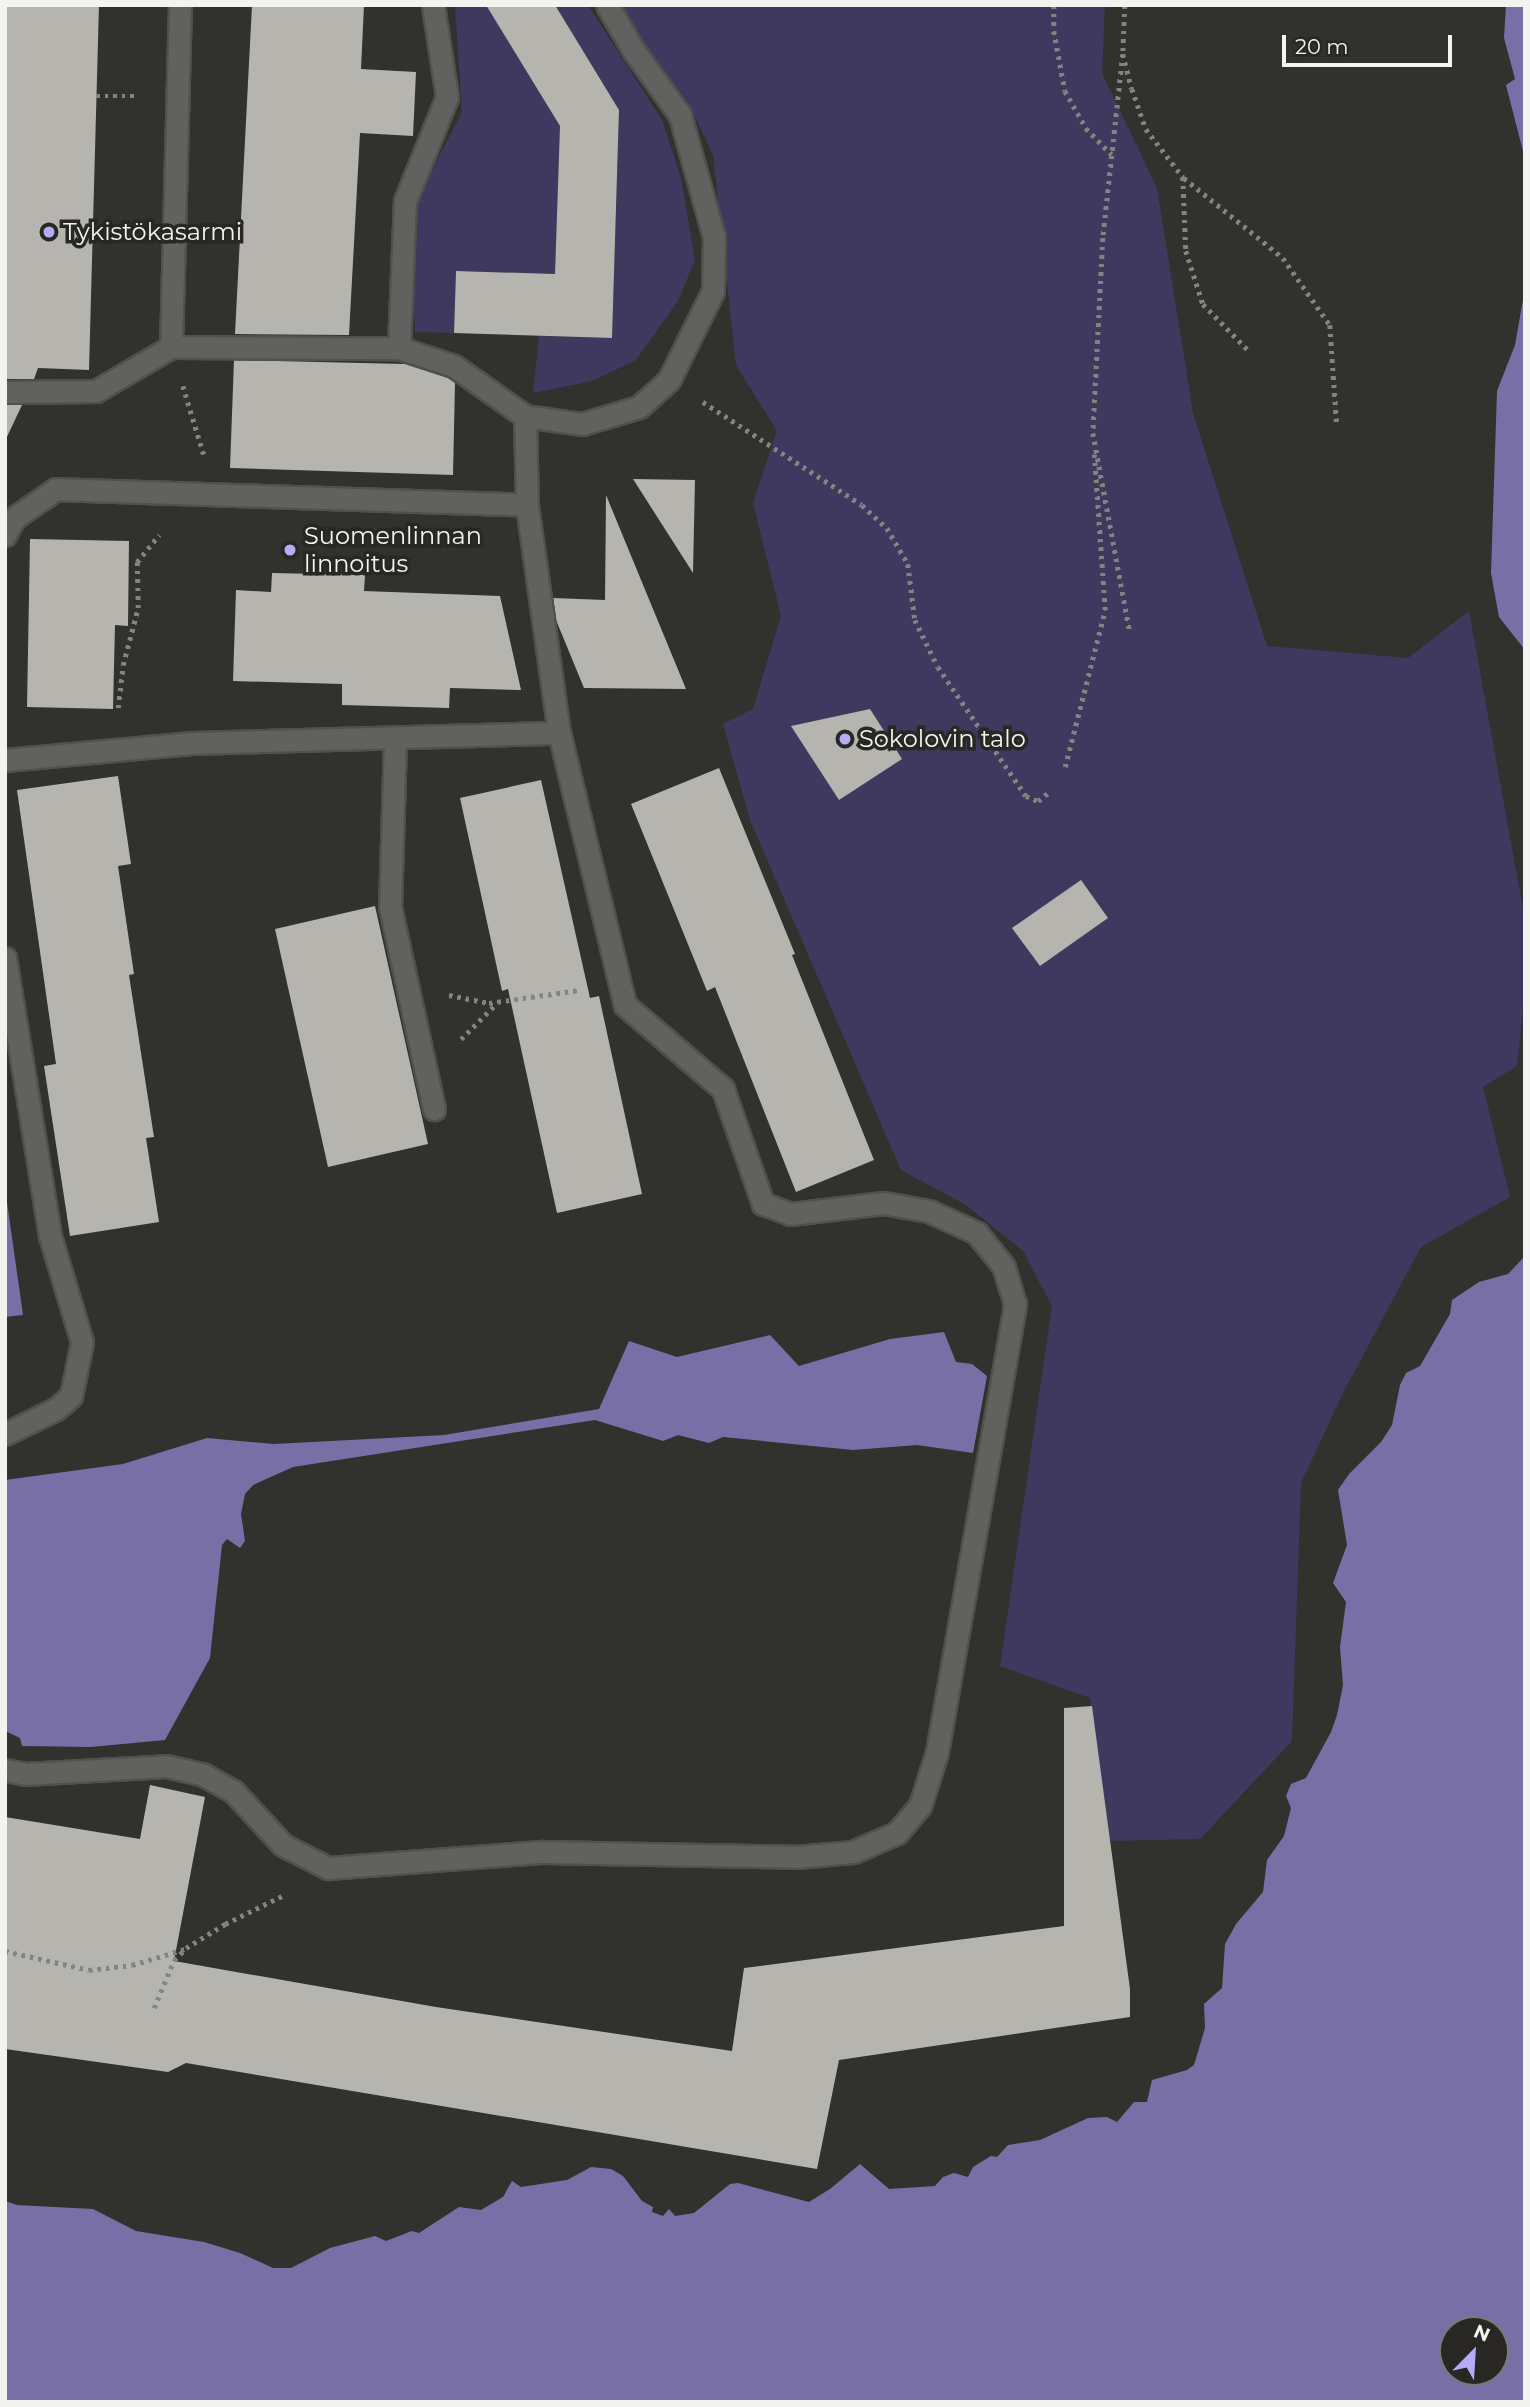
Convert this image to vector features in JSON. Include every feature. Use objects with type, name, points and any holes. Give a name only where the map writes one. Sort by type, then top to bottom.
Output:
[{"type":"lane","points":[[171,347],[180,5]]},
{"type":"lane","points":[[399,348],[405,201],[447,97],[433,5]]},
{"type":"lane","points":[[5,392],[96,391],[171,347],[399,348],[454,366],[525,416],[582,424],[639,407],[669,380],[713,291],[713,237],[680,115],[634,51],[607,5]]},
{"type":"lane","points":[[5,1770],[25,1774],[166,1766],[202,1774],[233,1791],[283,1845],[328,1868],[543,1852],[691,1857],[853,1852],[897,1833],[920,1806],[937,1752],[1015,1304],[1004,1267],[977,1233],[929,1211],[883,1203],[791,1214],[763,1204],[723,1089],[625,1005],[559,733],[527,505],[525,416]]},
{"type":"lane","points":[[5,535],[14,518],[56,489],[208,492],[527,505]]},
{"type":"lane","points":[[5,760],[192,744],[559,733]]},
{"type":"lane","points":[[395,740],[390,907],[433,1109]]},
{"type":"lane","points":[[5,958],[50,1236],[82,1342],[71,1396],[56,1409],[5,1434]]},
{"type":"path","points":[[1054,5],[1054,31],[1065,91],[1086,128],[1112,155]]},
{"type":"path","points":[[1065,767],[1105,610],[1093,433],[1103,238],[1123,54],[1125,5]]},
{"type":"path","points":[[1123,54],[1146,129],[1183,177],[1283,258],[1330,325],[1337,428]]},
{"type":"path","points":[[1183,177],[1186,251],[1203,304],[1250,352]]},
{"type":"path","points":[[115,751],[123,665],[138,608],[137,562],[147,546],[178,512],[208,492],[207,467],[171,347]]},
{"type":"path","points":[[669,380],[862,505],[887,528],[908,564],[915,620],[938,667],[1026,796],[1038,801],[1048,793]]},
{"type":"path","points":[[1093,433],[1130,632]]},
{"type":"path","points":[[407,986],[489,1003],[620,983]]},
{"type":"path","points":[[5,1951],[89,1970],[132,1965],[186,1948],[328,1868]]},
{"type":"path","points":[[154,2008],[174,1960],[186,1948]]},
{"type":"shaded area","points":[[455,5],[486,5],[560,126],[555,274],[456,271],[454,333],[415,332],[412,249],[417,199],[462,112]]},
{"type":"shaded area","points":[[555,5],[588,5],[662,120],[681,178],[695,260],[678,301],[636,360],[592,381],[533,393],[539,336],[612,338],[619,110]]},
{"type":"shaded area","points":[[620,5],[1105,5],[1102,73],[1157,188],[1193,413],[1267,646],[1408,658],[1469,611],[1525,920],[1525,988],[1517,1066],[1483,1087],[1510,1197],[1421,1247],[1342,1395],[1301,1483],[1292,1741],[1200,1839],[1110,1841],[1090,1698],[1000,1666],[1052,1306],[1023,1251],[966,1205],[901,1170],[750,820],[723,724],[753,709],[781,616],[753,503],[777,431],[736,365],[713,155],[688,102],[641,42]]},
{"type":"shaded area","points":[[1506,5],[1525,5],[1525,159],[1506,85],[1515,79],[1504,38]]},
{"type":"shaded area","points":[[1525,288],[1525,650],[1499,617],[1491,573],[1497,391],[1515,345]]},
{"type":"shaded area","points":[[5,1188],[23,1315],[5,1317]]},
{"type":"shaded area","points":[[1525,1256],[1525,2402],[5,2402],[5,2201],[17,2205],[93,2209],[136,2231],[204,2242],[240,2253],[273,2268],[291,2268],[330,2248],[375,2236],[386,2241],[412,2231],[419,2233],[459,2207],[481,2210],[503,2197],[512,2181],[521,2187],[567,2180],[591,2167],[611,2169],[623,2176],[642,2201],[653,2207],[652,2212],[663,2216],[669,2209],[675,2216],[694,2213],[730,2184],[738,2183],[809,2202],[830,2189],[860,2164],[889,2189],[935,2186],[943,2177],[954,2173],[968,2177],[973,2167],[991,2156],[997,2157],[1008,2145],[1040,2140],[1088,2118],[1107,2117],[1117,2122],[1134,2102],[1147,2102],[1152,2080],[1187,2070],[1194,2065],[1205,2028],[1204,2004],[1222,1988],[1225,1944],[1236,1924],[1263,1892],[1267,1860],[1284,1836],[1291,1808],[1286,1796],[1291,1784],[1306,1778],[1331,1732],[1337,1715],[1343,1685],[1340,1647],[1346,1602],[1333,1583],[1347,1545],[1338,1490],[1349,1474],[1381,1442],[1392,1425],[1400,1385],[1406,1373],[1420,1366],[1450,1314],[1452,1300],[1479,1282],[1508,1274]]},
{"type":"shaded area","points":[[944,1332],[956,1362],[972,1364],[987,1376],[973,1453],[917,1445],[853,1450],[723,1437],[709,1443],[678,1435],[663,1441],[595,1420],[293,1467],[253,1485],[245,1494],[241,1514],[245,1541],[240,1548],[227,1539],[222,1545],[210,1658],[165,1740],[91,1747],[22,1746],[20,1738],[5,1731],[5,1480],[123,1464],[207,1438],[274,1444],[444,1435],[599,1409],[629,1341],[677,1357],[770,1335],[799,1366],[890,1339]]},
{"type":"building","name":"Tykistökasarmi","points":[[5,5],[99,5],[89,370],[38,368],[34,379],[5,379]]},
{"type":"building","points":[[252,5],[364,5],[361,69],[416,72],[413,136],[360,133],[349,335],[235,334]]},
{"type":"building","points":[[486,5],[555,5],[619,110],[612,338],[454,333],[456,271],[555,274],[560,126]]},
{"type":"building","points":[[234,360],[405,364],[448,378],[455,383],[453,475],[230,468]]},
{"type":"building","points":[[5,405],[22,405],[5,441]]},
{"type":"building","points":[[633,479],[695,480],[693,573]]},
{"type":"building","points":[[606,495],[686,689],[584,688],[556,620],[553,598],[605,600]]},
{"type":"building","points":[[30,539],[129,541],[128,626],[115,625],[113,709],[27,707]]},
{"type":"building","points":[[272,573],[365,575],[364,591],[500,596],[521,690],[450,688],[449,708],[342,705],[342,684],[233,681],[236,590],[271,592]]},
{"type":"building","name":"Sokolovin talo","points":[[870,709],[902,759],[839,800],[791,726]]},
{"type":"building","points":[[719,768],[795,954],[792,955],[874,1160],[796,1192],[715,987],[707,991],[631,804]]},
{"type":"building","points":[[118,776],[131,864],[118,866],[134,974],[129,975],[154,1137],[146,1138],[159,1222],[70,1236],[44,1066],[56,1064],[17,790]]},
{"type":"building","points":[[541,780],[590,998],[599,996],[642,1194],[557,1213],[508,989],[502,991],[460,798]]},
{"type":"building","points":[[1081,880],[1108,918],[1040,966],[1012,928]]},
{"type":"building","points":[[375,906],[428,1144],[328,1167],[275,929]]},
{"type":"building","points":[[1092,1706],[1130,1989],[1130,2017],[839,2060],[817,2169],[186,2063],[168,2072],[5,2049],[5,1817],[140,1839],[150,1785],[205,1797],[174,1961],[436,2007],[732,2051],[744,1968],[1064,1926],[1064,1708]]},
{"type":"place","name":"Tykistökasarmi","points":[[49,232]]},
{"type":"place","name":"Suomenlinnan linnoitus","points":[[290,550]]},
{"type":"place","name":"Sokolovin talo","points":[[845,739]]}]
